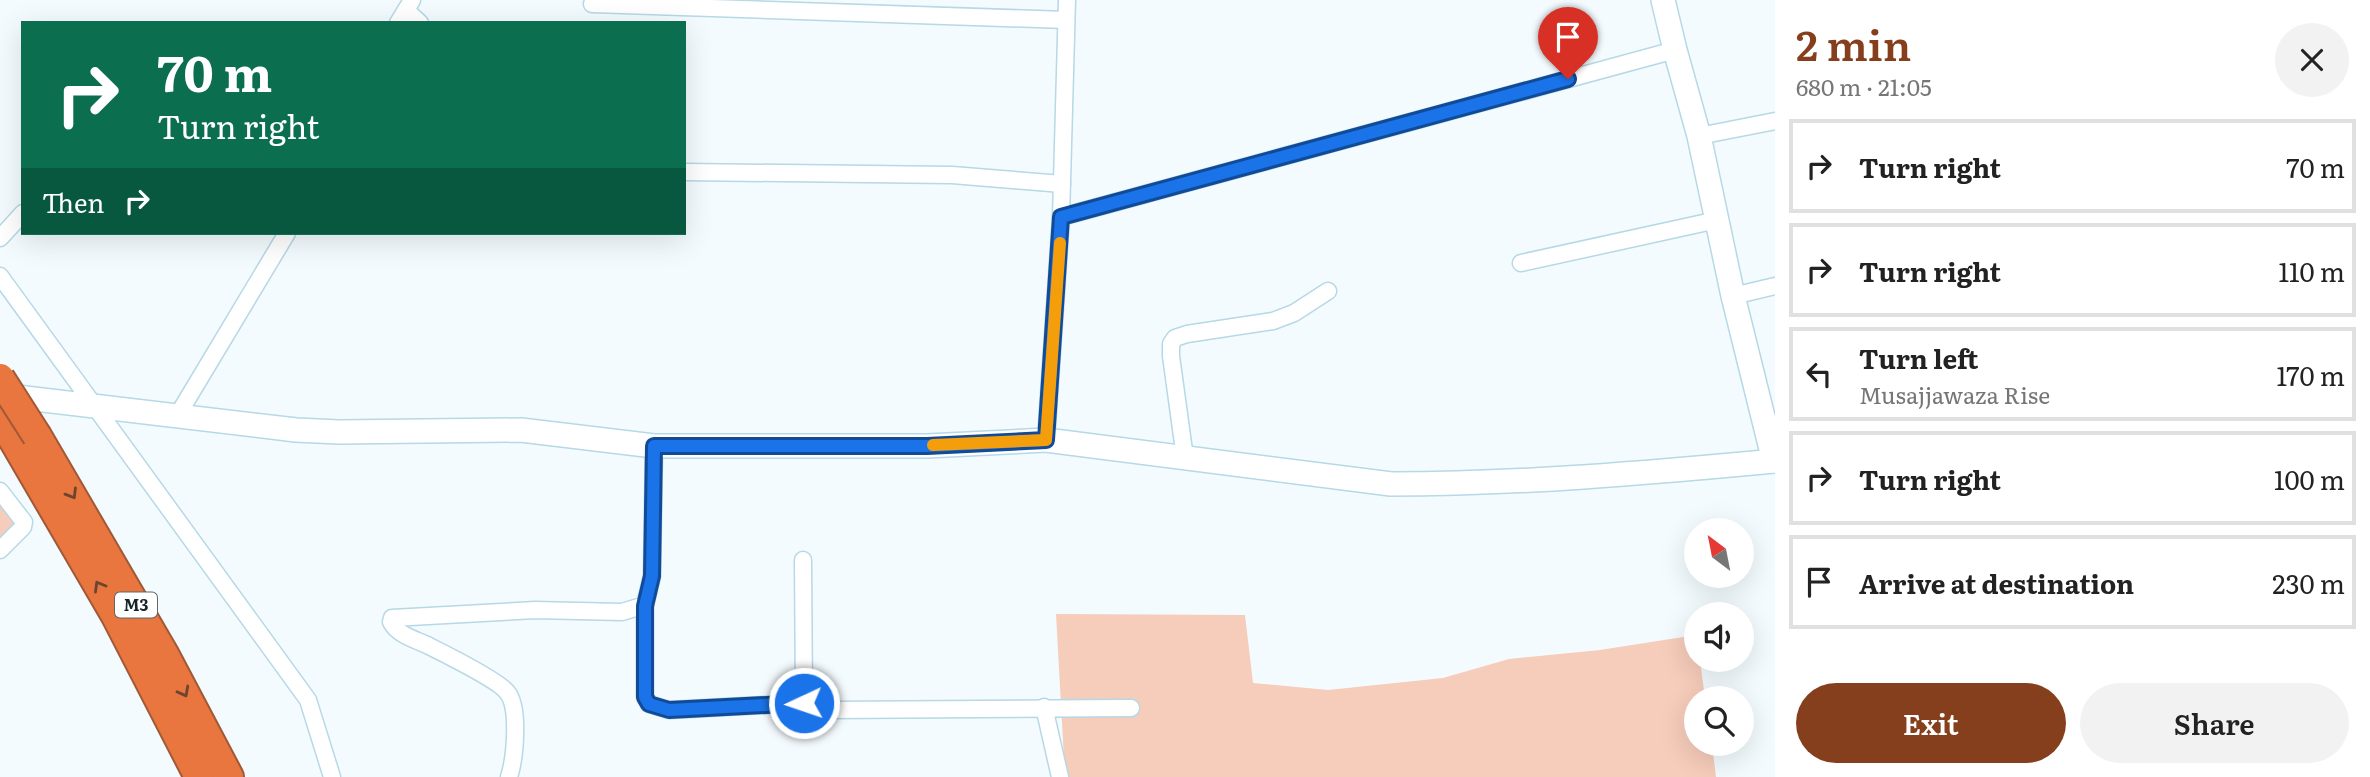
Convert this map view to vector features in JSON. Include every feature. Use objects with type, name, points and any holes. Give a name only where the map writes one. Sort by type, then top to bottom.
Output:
[{"type":"highway","name":"M3","points":[[0,378],[17,430],[199,777]]},
{"type":"highway","name":"M3","points":[[17,430],[164,654],[229,777]]},
{"type":"street","points":[[1046,440],[1061,217],[1068,0]]},
{"type":"street","points":[[0,396],[296,430],[520,430],[654,446],[927,446],[1046,440],[1391,484],[1618,474],[1774,461],[1733,296],[1699,136],[1663,0]]},
{"type":"street","points":[[592,4],[1066,20]]},
{"type":"street","points":[[1061,217],[1675,50]]},
{"type":"street","points":[[1699,136],[1775,121]]},
{"type":"street","points":[[686,172],[951,175],[1062,184]]},
{"type":"street","points":[[0,238],[21,215]]},
{"type":"street","points":[[1521,263],[1717,220]]},
{"type":"street","points":[[176,418],[287,235]]},
{"type":"street","points":[[0,276],[308,700],[332,777]]},
{"type":"street","points":[[1733,296],[1775,286]]},
{"type":"street","points":[[1185,458],[1171,356],[1171,344],[1175,338],[1273,321],[1294,313],[1328,291]]},
{"type":"street","points":[[654,446],[652,576],[645,606],[645,697],[649,704],[669,710],[804,703],[828,710],[1131,708]]},
{"type":"street","points":[[0,491],[24,522],[23,527],[0,550]]},
{"type":"street","points":[[803,560],[804,703]]},
{"type":"street","points":[[509,777],[514,751],[514,708],[508,692],[448,655],[397,631],[391,622],[392,618],[535,610],[622,612],[645,606]]},
{"type":"street","points":[[1044,707],[1060,777]]},
{"type":"shaded area","points":[[0,495],[23,525],[0,549]]},
{"type":"shaded area","points":[[1056,614],[1245,615],[1253,683],[1328,690],[1443,678],[1509,659],[1600,650],[1684,637],[1684,672],[1702,672],[1703,686],[1684,686],[1684,756],[1713,756],[1716,777],[1065,777]]},
{"type":"slow traffic","points":[[933,445],[1046,440],[1060,243]]},
{"type":"route","points":[[804,703],[669,710],[649,704],[645,697],[645,606],[652,576],[654,446],[927,446],[1046,440],[1061,217],[1568,79]]}]
